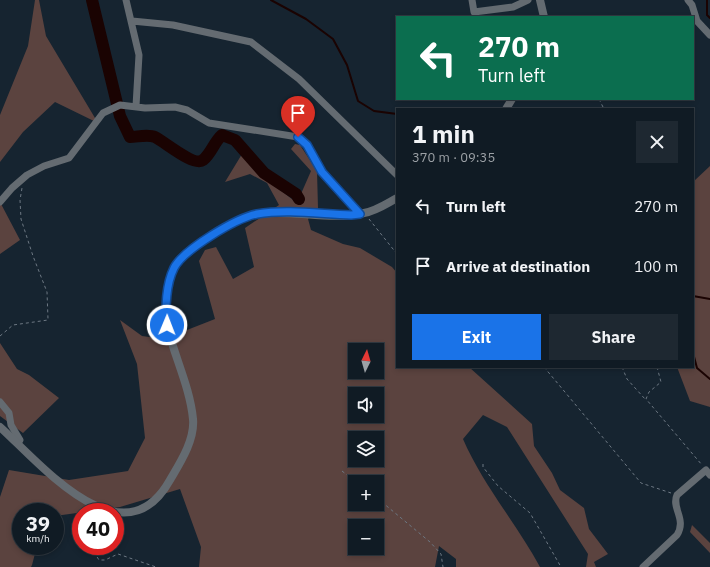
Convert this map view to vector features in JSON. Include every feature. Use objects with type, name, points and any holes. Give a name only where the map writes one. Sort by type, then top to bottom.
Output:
[{"type":"street","points":[[126,0],[139,55],[136,106]]},
{"type":"street","points":[[472,0],[474,12],[513,7],[528,0]]},
{"type":"street","points":[[540,0],[544,16]]},
{"type":"street","points":[[688,0],[692,5],[696,21],[710,35]]},
{"type":"street","points":[[132,21],[173,24],[252,42],[299,78],[396,175]]},
{"type":"street","points":[[0,202],[22,178],[44,166],[69,158],[97,124],[103,113],[120,104],[152,108],[175,107],[187,110],[209,123],[298,137],[307,145],[322,172],[362,214]]},
{"type":"street","points":[[0,427],[55,480],[76,496],[86,502],[103,508],[126,513],[137,511],[154,501],[163,492],[189,442],[193,427],[192,410],[167,325],[170,286],[173,271],[178,262],[207,238],[234,222],[256,214],[362,214],[396,198]]},
{"type":"street","points":[[0,402],[9,413],[11,425],[20,440],[18,443]]},
{"type":"street","points":[[643,567],[677,535],[680,530],[681,518],[675,500],[677,495],[708,472]]},
{"type":"path","points":[[0,336],[13,325],[48,320],[47,292],[21,219],[20,200],[22,178]]},
{"type":"path","points":[[362,214],[396,253]]},
{"type":"path","points":[[545,368],[641,483],[677,495]]},
{"type":"path","points":[[622,368],[627,379],[708,472]]},
{"type":"path","points":[[646,399],[649,392],[661,382],[657,368]]},
{"type":"path","points":[[483,464],[483,467],[498,486],[530,513],[561,567]]},
{"type":"path","points":[[342,471],[348,476]]},
{"type":"path","points":[[384,504],[430,542],[441,554],[443,567]]},
{"type":"path","points":[[96,555],[99,560],[105,560],[116,555]]},
{"type":"path","points":[[121,555],[156,567]]},
{"type":"shaded area","points":[[35,0],[39,0],[46,36],[98,123],[55,102],[23,132],[0,162],[0,115],[28,46]]},
{"type":"shaded area","points":[[295,144],[300,145],[317,171],[318,208],[308,219],[311,230],[343,244],[360,248],[392,267],[396,272],[396,368],[470,368],[532,424],[534,446],[552,473],[560,490],[584,508],[589,529],[608,554],[594,562],[596,567],[586,567],[588,554],[507,427],[483,415],[463,439],[480,472],[540,567],[456,567],[456,559],[439,546],[435,567],[199,567],[201,547],[180,489],[124,506],[124,503],[72,503],[72,514],[64,515],[64,503],[12,503],[12,555],[35,555],[31,567],[0,567],[0,497],[9,470],[69,480],[128,471],[145,438],[137,364],[120,320],[142,336],[164,339],[215,319],[199,261],[205,250],[216,247],[233,279],[254,267],[245,228],[279,205],[267,183],[250,174],[225,182],[242,154],[262,176],[297,203],[311,171],[291,149]]},
{"type":"shaded area","points":[[710,166],[710,407],[690,401],[677,368],[694,368],[694,181]]},
{"type":"shaded area","points":[[0,202],[20,240],[0,254]]},
{"type":"shaded area","points":[[0,343],[17,369],[29,375],[59,398],[23,433],[0,416]]},
{"type":"shaded area","points":[[692,525],[710,543],[710,553],[690,532]]},
{"type":"waterway","points":[[92,0],[120,116],[130,137],[155,137],[186,157],[199,161],[206,157],[222,135],[235,140],[264,173],[296,194],[299,199]]},
{"type":"waterway","points":[[271,0],[306,19],[333,39],[347,65],[358,101],[374,111],[396,114]]},
{"type":"waterway","points":[[707,0],[707,15],[710,18]]},
{"type":"waterway","points":[[694,296],[710,299]]},
{"type":"waterway","points":[[694,357],[697,368],[710,379]]},
{"type":"route","points":[[167,325],[166,313],[171,278],[178,262],[207,238],[234,222],[256,214],[360,214],[317,166],[307,145],[298,137]]}]
